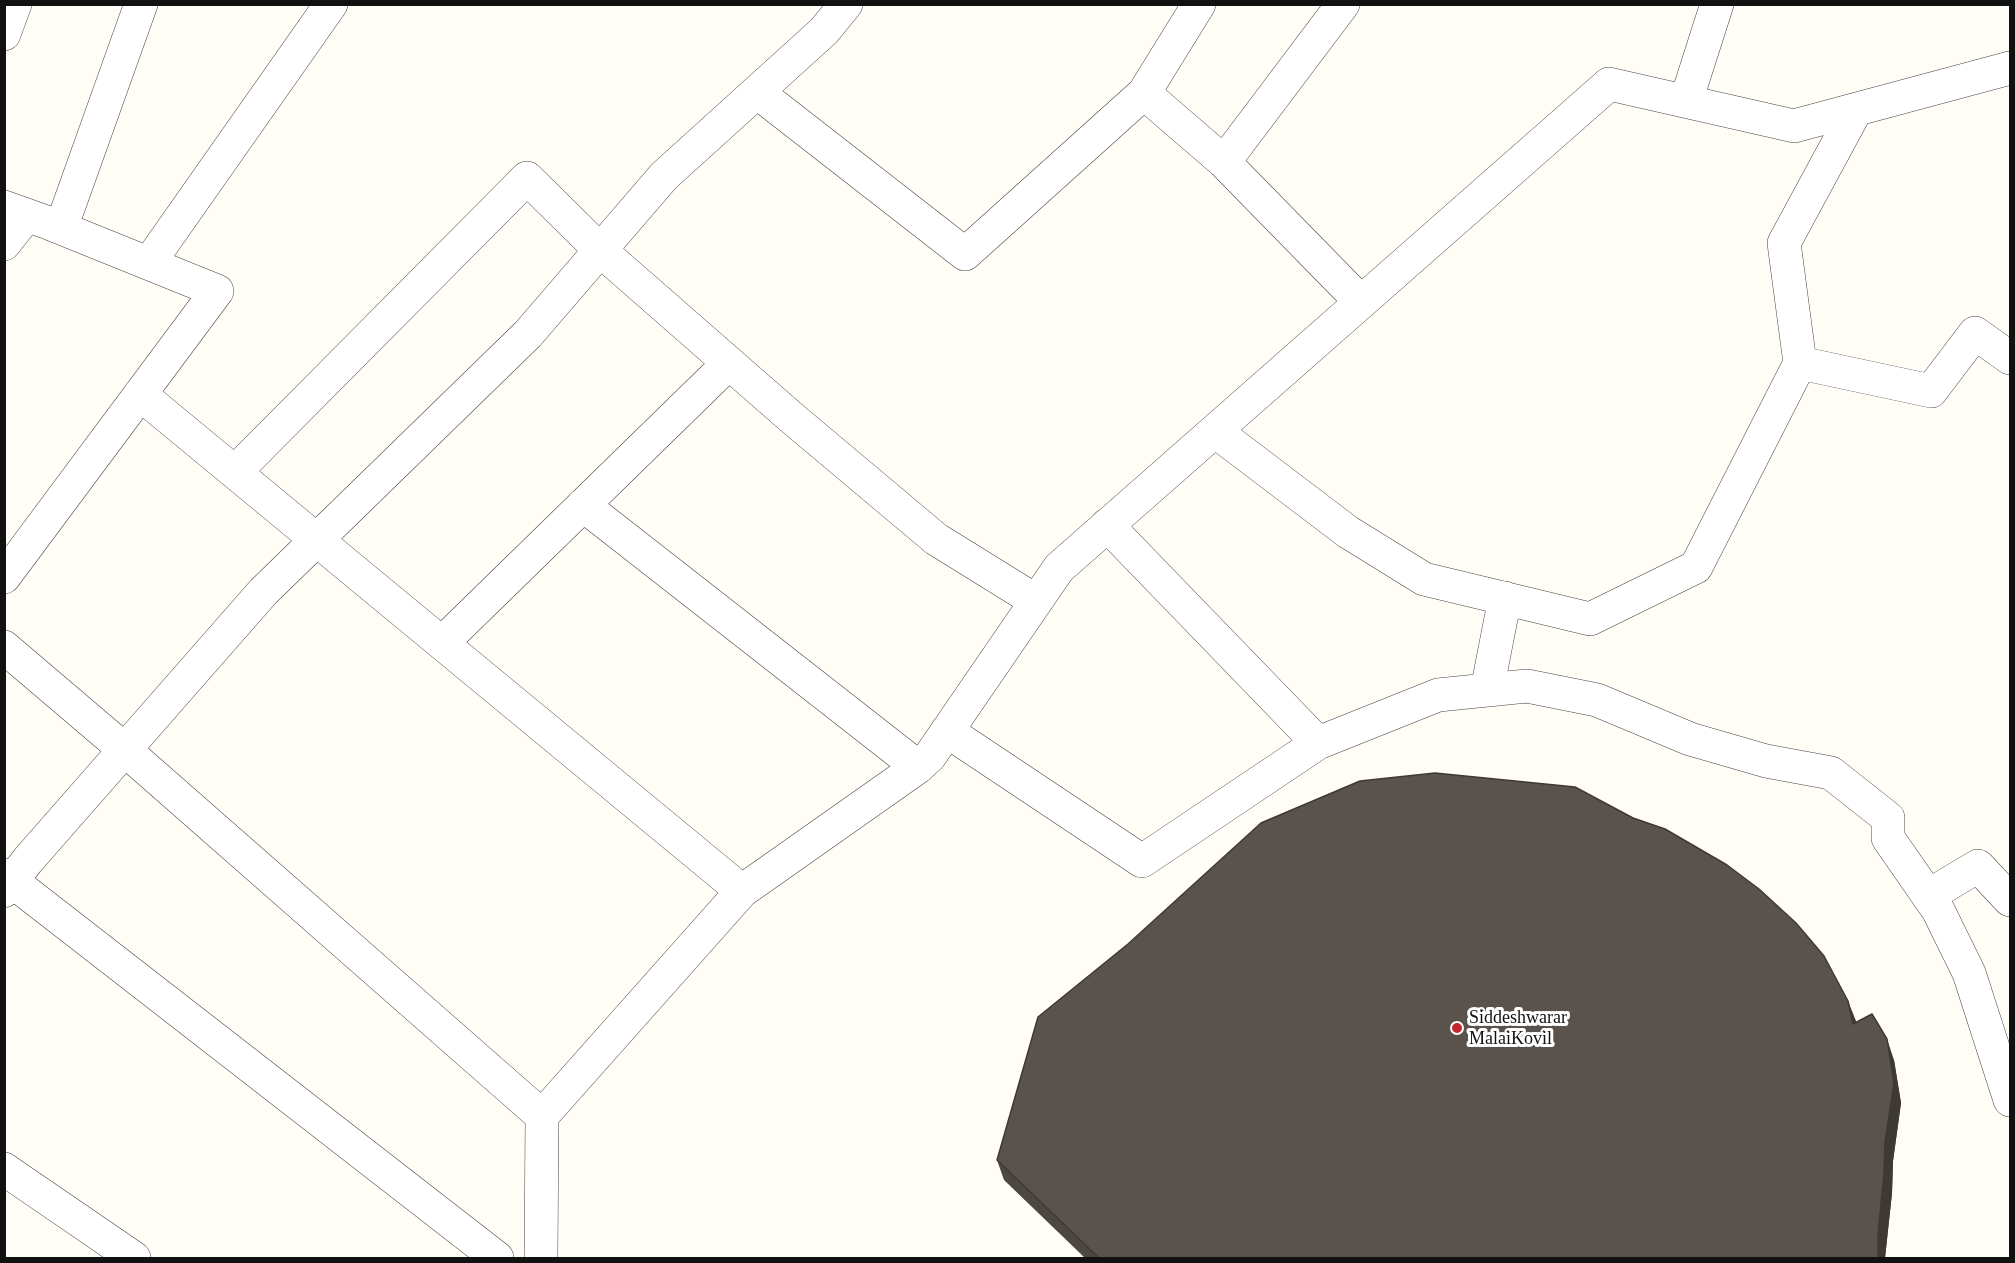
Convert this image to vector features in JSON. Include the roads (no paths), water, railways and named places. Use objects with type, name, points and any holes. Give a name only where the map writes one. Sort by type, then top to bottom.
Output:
[{"type":"street","points":[[4,34],[15,4]]},
{"type":"street","points":[[61,228],[141,4]]},
{"type":"street","points":[[149,263],[331,4]]},
{"type":"street","points":[[497,1258],[7,882],[263,592],[528,334],[664,176],[824,31],[846,4]]},
{"type":"street","points":[[757,92],[965,254],[1144,93],[1199,4]]},
{"type":"street","points":[[1224,162],[1342,4]]},
{"type":"street","points":[[1686,101],[1717,4]]},
{"type":"street","points":[[541,1258],[542,1116],[742,891],[918,767],[930,756],[1059,568],[1609,84],[1794,126],[2010,68]]},
{"type":"street","points":[[1144,93],[1224,162],[1361,302]]},
{"type":"street","points":[[1215,431],[1348,532],[1424,579],[1590,619],[1696,567],[1800,363],[1784,243],[1856,110]]},
{"type":"street","points":[[235,472],[526,178],[600,251],[936,539],[1036,601]]},
{"type":"street","points":[[4,244],[16,211],[217,291],[4,577]]},
{"type":"street","points":[[1800,363],[1930,390],[1975,333],[2010,358]]},
{"type":"street","points":[[442,643],[729,363]]},
{"type":"street","points":[[140,394],[742,891]]},
{"type":"street","points":[[584,505],[918,767]]},
{"type":"street","points":[[1107,525],[1318,743]]},
{"type":"street","points":[[1487,690],[1505,598]]},
{"type":"street","points":[[4,647],[125,750],[542,1116]]},
{"type":"street","points":[[947,731],[1142,861],[1318,743],[1438,695],[1527,686],[1597,700],[1690,739],[1766,761],[1831,773],[1888,818],[1888,838],[1938,910],[1969,973],[2010,1100]]},
{"type":"street","points":[[1928,896],[1978,866],[2010,900]]},
{"type":"street","points":[[4,1169],[134,1258]]},
{"type":"place","name":"Siddeshwarar MalaiKovil","points":[[1457,1028]]}]
